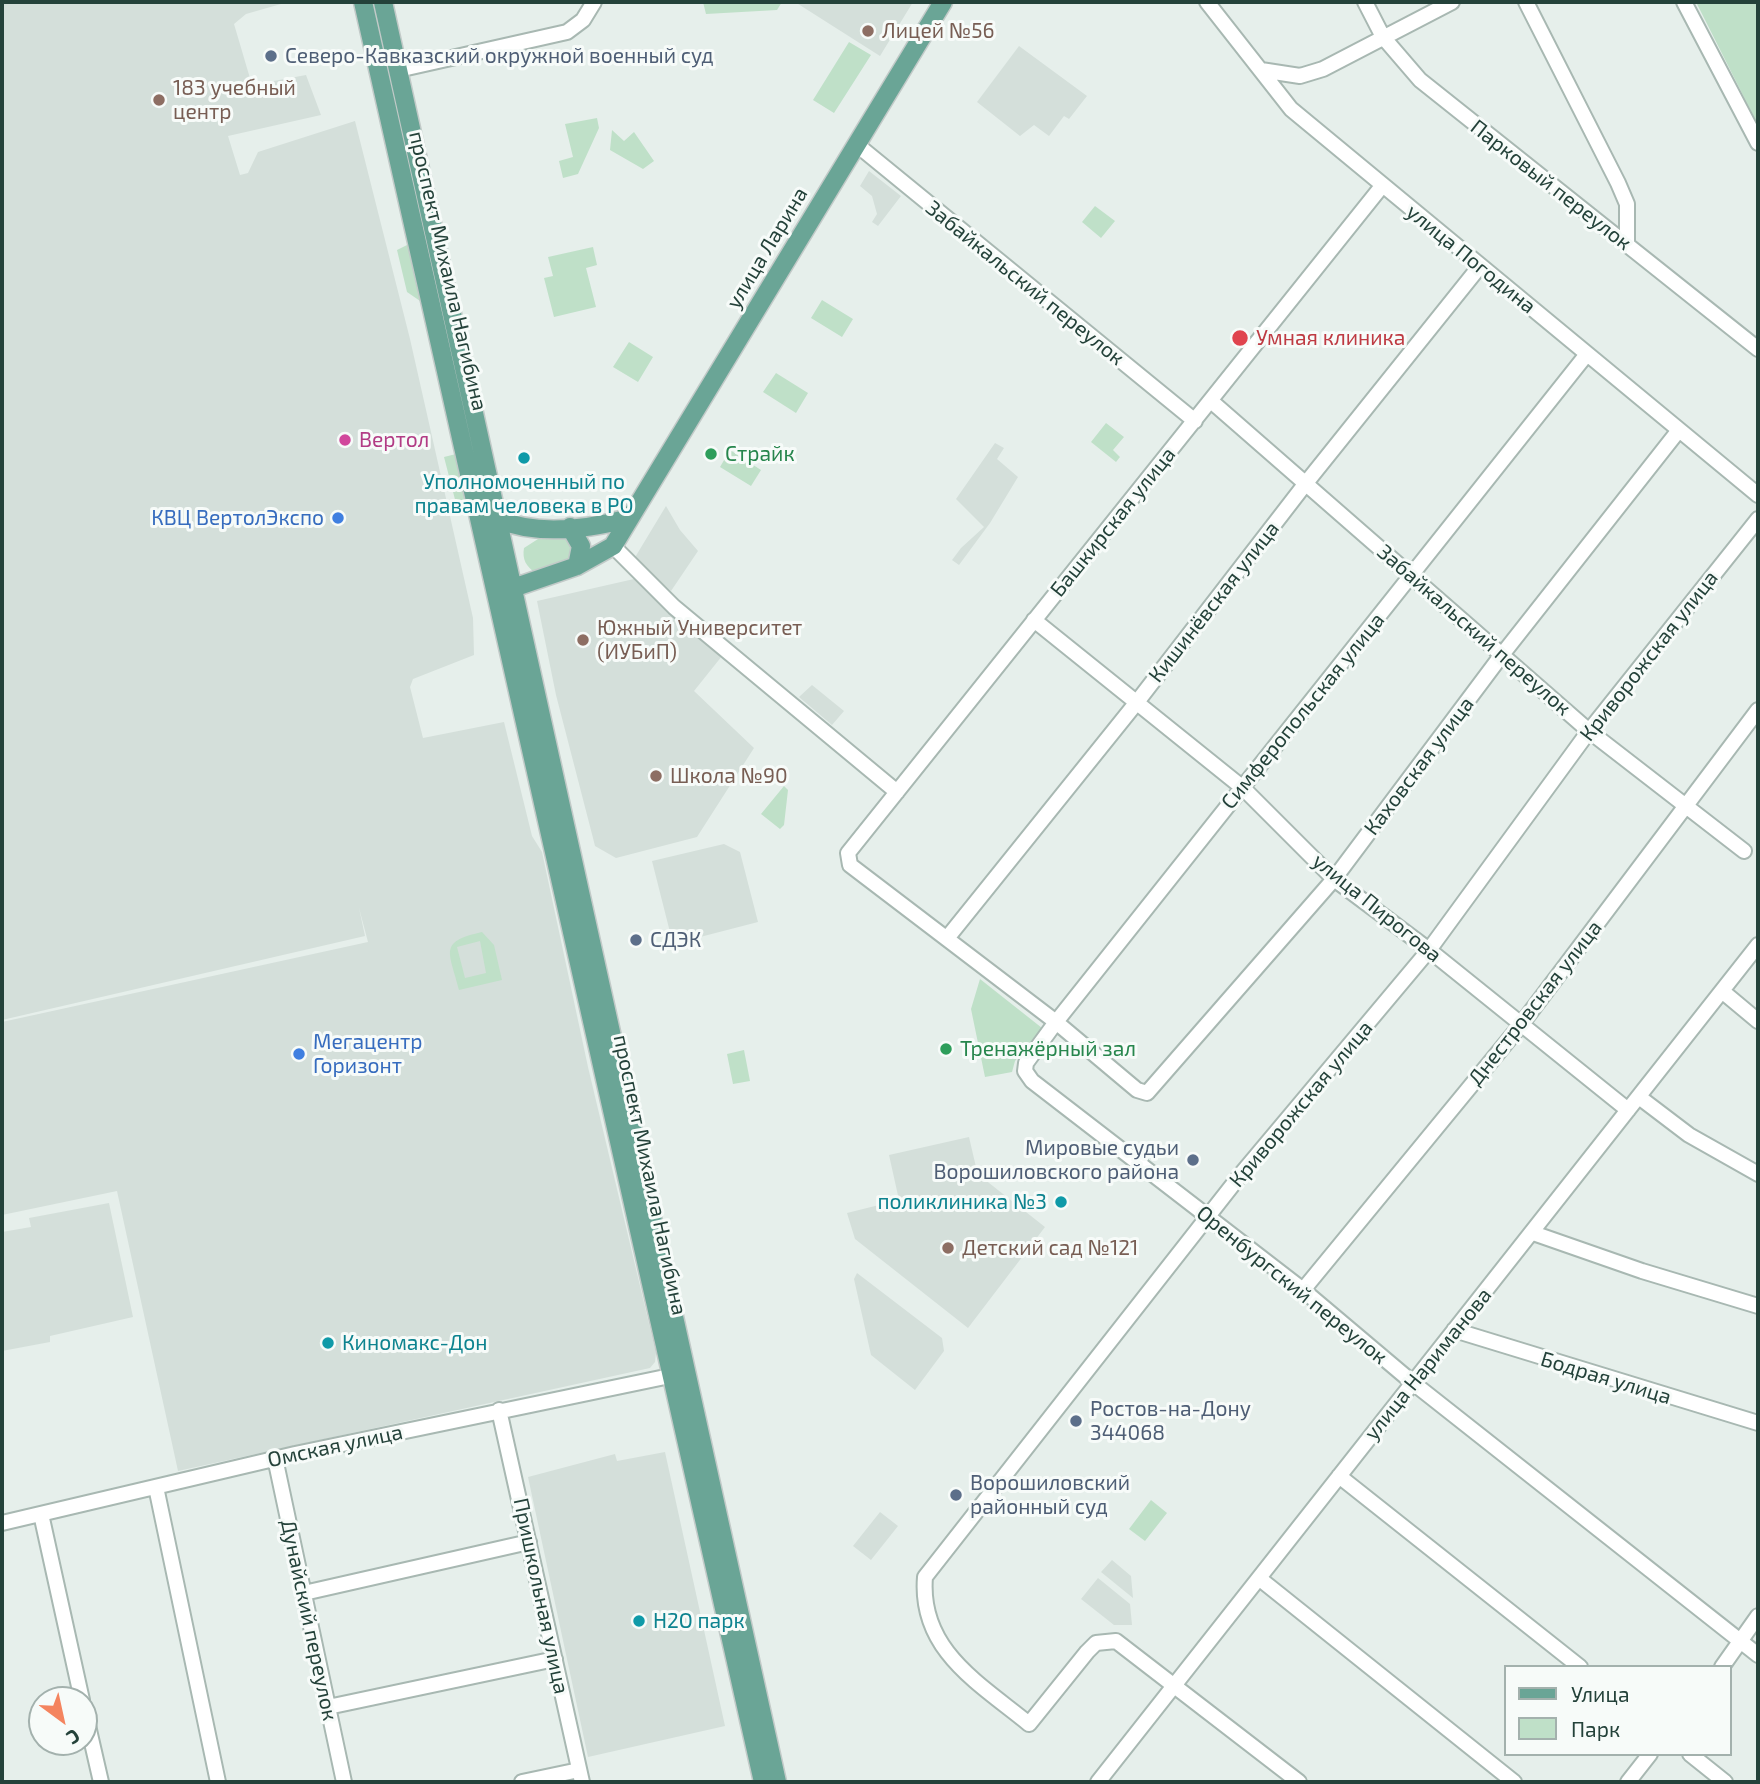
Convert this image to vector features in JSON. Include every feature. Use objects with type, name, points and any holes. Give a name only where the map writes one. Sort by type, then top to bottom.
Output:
[{"type":"main road","name":"проспект Михаила Нагибина","points":[[363,2],[763,1782]]},
{"type":"main road","name":"проспект Михаила Нагибина","points":[[383,2],[505,528],[513,588],[777,1782]]},
{"type":"main road","name":"улица Ларина","points":[[613,546],[943,2]]},
{"type":"main road","points":[[487,549],[505,528],[598,527],[630,518]]},
{"type":"main road","points":[[570,527],[581,546],[577,566]]},
{"type":"main road","points":[[494,577],[513,588],[577,566],[613,546],[608,535],[598,527]]},
{"type":"street","points":[[398,70],[567,32],[583,20],[594,2]]},
{"type":"street","name":"улица Погодина","points":[[1207,2],[1291,109],[1758,495]]},
{"type":"street","name":"Парковый переулок","points":[[1365,2],[1383,37],[1420,80],[1758,349]]},
{"type":"street","points":[[1261,70],[1300,76],[1324,69],[1452,2]]},
{"type":"street","points":[[1526,2],[1627,204],[1627,245]]},
{"type":"street","points":[[1684,2],[1758,143]]},
{"type":"street","points":[[1279,94],[1278,85],[1291,75]]},
{"type":"street","name":"Забайкальский переулок","points":[[856,144],[1195,421]]},
{"type":"street","name":"Башкирская улица","points":[[948,937],[847,860],[848,853],[1382,186]]},
{"type":"street","name":"Кишинёвская улица","points":[[948,937],[1137,702],[1306,483],[1480,266]]},
{"type":"street","name":"Симферопольская улица","points":[[1025,1071],[1026,1063],[1056,1022],[1587,354]]},
{"type":"street","name":"Забайкальский переулок","points":[[1211,401],[1589,731],[1744,851]]},
{"type":"street","name":"Каховская улица","points":[[1056,1022],[1137,1090],[1147,1093],[1334,878],[1501,656],[1679,430]]},
{"type":"street","name":"Криворожская улица","points":[[1175,1685],[1116,1641],[1096,1643],[1029,1724],[963,1670],[946,1651],[929,1623],[925,1577],[1242,1173],[1429,950],[1589,731],[1758,519]]},
{"type":"street","points":[[613,546],[674,607],[897,793]]},
{"type":"street","name":"улица Пирогова","points":[[1034,621],[1243,788],[1334,878],[1429,950],[1520,1026],[1628,1110]]},
{"type":"street","name":"Днестровская улица","points":[[1303,1290],[1520,1026],[1758,710]]},
{"type":"street","points":[[948,937],[1056,1022]]},
{"type":"street","name":"улица Нариманова","points":[[1098,1782],[1758,945]]},
{"type":"street","points":[[1722,991],[1758,1021]]},
{"type":"street","name":"Оренбургский переулок","points":[[1025,1071],[1032,1081],[1303,1290],[1412,1382],[1758,1655]]},
{"type":"street","points":[[1639,1097],[1689,1135],[1758,1174]]},
{"type":"street","points":[[1533,1233],[1642,1271],[1758,1306]]},
{"type":"street","name":"Бодрая улица","points":[[1454,1330],[1758,1423]]},
{"type":"street","name":"Омская улица","points":[[2,1523],[275,1458],[670,1376]]},
{"type":"street","name":"Пришкольная улица","points":[[499,1410],[580,1776]]},
{"type":"street","name":"Дунайский переулок","points":[[275,1458],[344,1782]]},
{"type":"street","points":[[1339,1476],[1577,1665]]},
{"type":"street","points":[[156,1487],[218,1782]]},
{"type":"street","points":[[41,1514],[79,1686]]},
{"type":"street","points":[[304,1593],[530,1542]]},
{"type":"street","points":[[1260,1579],[1514,1782]]},
{"type":"street","points":[[1724,1665],[1758,1616]]},
{"type":"street","points":[[328,1707],[555,1659]]},
{"type":"street","points":[[1175,1685],[1299,1782]]},
{"type":"street","points":[[94,1756],[100,1782]]},
{"type":"street","points":[[1628,1782],[1648,1756]]},
{"type":"street","points":[[1693,1756],[1726,1782]]},
{"type":"street","points":[[522,1782],[580,1776]]},
{"type":"shaded area","points":[[2,2],[288,2],[246,14],[234,24],[252,85],[306,75],[321,115],[228,136],[240,175],[248,173],[258,152],[355,121],[410,339],[473,618],[474,655],[413,679],[410,687],[423,738],[504,722],[532,836],[542,852],[588,1067],[656,1353],[655,1362],[650,1368],[178,1471],[117,1191],[2,1215],[2,1022],[368,942],[359,908],[365,936],[2,1020]]},
{"type":"shaded area","name":"Лицей №56","points":[[795,2],[913,2],[880,56]]},
{"type":"shaded area","points":[[1019,46],[1087,96],[1069,119],[1064,116],[1049,136],[1034,125],[1020,136],[977,102]]},
{"type":"shaded area","points":[[869,171],[901,196],[878,226],[872,222],[877,214],[872,196],[860,186]]},
{"type":"shaded area","points":[[995,443],[1004,448],[997,459],[1018,477],[990,523],[959,565],[952,560],[984,527],[956,499]]},
{"type":"shaded area","points":[[666,506],[680,530],[698,551],[671,591],[634,559]]},
{"type":"shaded area","name":"Школа №90","points":[[634,579],[722,656],[694,691],[754,748],[697,837],[616,858],[595,846],[556,695],[537,601]]},
{"type":"shaded area","points":[[812,685],[844,711],[832,725],[799,697]]},
{"type":"shaded area","points":[[724,844],[740,852],[758,922],[673,944],[652,861]]},
{"type":"shaded area","name":"Детский сад №121","points":[[969,1137],[979,1180],[984,1179],[1045,1227],[968,1328],[855,1239],[847,1213],[899,1200],[889,1155]]},
{"type":"shaded area","points":[[109,1203],[133,1317],[50,1336],[50,1342],[2,1351],[2,1232],[31,1227],[29,1218]]},
{"type":"shaded area","points":[[857,1273],[942,1338],[944,1351],[915,1390],[871,1355],[854,1279]]},
{"type":"shaded area","points":[[665,1452],[725,1726],[588,1757],[528,1477],[615,1454],[617,1461]]},
{"type":"shaded area","points":[[880,1512],[898,1526],[871,1560],[853,1546]]},
{"type":"shaded area","points":[[1112,1560],[1131,1576],[1133,1598],[1101,1572]]},
{"type":"shaded area","points":[[1098,1578],[1130,1604],[1132,1625],[1114,1625],[1081,1599]]},
{"type":"green space","points":[[703,2],[782,2],[777,10],[706,14]]},
{"type":"green space","points":[[1696,2],[1758,2],[1758,125]]},
{"type":"green space","points":[[849,42],[871,55],[834,113],[813,100]]},
{"type":"green space","points":[[597,118],[599,128],[578,174],[563,178],[559,161],[573,157],[565,124]]},
{"type":"green space","points":[[612,130],[624,141],[634,132],[654,161],[643,169],[610,150]]},
{"type":"green space","points":[[1095,206],[1115,221],[1101,238],[1082,222]]},
{"type":"green space","points":[[409,244],[423,303],[407,292],[397,250]]},
{"type":"green space","points":[[593,247],[597,265],[586,268],[596,307],[554,317],[544,278],[553,276],[548,257]]},
{"type":"green space","points":[[822,300],[853,319],[842,337],[811,318]]},
{"type":"green space","points":[[629,342],[653,357],[638,382],[613,367]]},
{"type":"green space","points":[[776,373],[808,393],[796,413],[763,392]]},
{"type":"green space","points":[[1106,423],[1124,437],[1113,450],[1120,457],[1116,462],[1091,442]]},
{"type":"green space","points":[[730,450],[761,470],[751,486],[720,467]]},
{"type":"green space","points":[[456,454],[471,512],[459,515],[444,457]]},
{"type":"green space","points":[[538,539],[566,539],[574,551],[568,564],[536,573],[533,571],[524,559],[524,548]]},
{"type":"green space","points":[[784,786],[788,790],[784,825],[780,829],[761,814]]},
{"type":"green space","points":[[482,932],[494,945],[502,980],[459,990],[450,951],[458,940]],"holes":[[[480,941],[486,973],[465,978],[457,947]]]},
{"type":"green space","points":[[980,979],[1042,1028],[1015,1061],[1012,1072],[985,1077],[971,1009]]},
{"type":"green space","points":[[744,1050],[750,1081],[733,1084],[727,1054]]},
{"type":"green space","points":[[1151,1500],[1167,1513],[1145,1541],[1129,1529]]},
{"type":"place","name":"Лицей №56","points":[[868,31]]},
{"type":"place","name":"Северо-Кавказский окружной военный суд","points":[[271,56]]},
{"type":"place","name":"183 учебный центр","points":[[159,100]]},
{"type":"place","name":"Умная клиника","points":[[1240,338]]},
{"type":"place","name":"Вертол","points":[[345,440]]},
{"type":"place","name":"Страйк","points":[[711,454]]},
{"type":"place","name":"Уполномоченный по правам человека в РО","points":[[524,458]]},
{"type":"place","name":"КВЦ ВертолЭкспо","points":[[338,518]]},
{"type":"place","name":"Южный Университет (ИУБиП)","points":[[583,640]]},
{"type":"place","name":"Школа №90","points":[[656,776]]},
{"type":"place","name":"СДЭК","points":[[636,940]]},
{"type":"place","name":"Тренажёрный зал","points":[[946,1049]]},
{"type":"place","name":"Мегацентр Горизонт","points":[[299,1054]]},
{"type":"place","name":"Мировые судьи Ворошиловского района","points":[[1193,1160]]},
{"type":"place","name":"поликлиника №3","points":[[1061,1202]]},
{"type":"place","name":"Детский сад №121","points":[[948,1248]]},
{"type":"place","name":"Киномакс-Дон","points":[[328,1343]]},
{"type":"place","name":"Ростов-на-Дону 344068","points":[[1076,1421]]},
{"type":"place","name":"Ворошиловский районный суд","points":[[956,1495]]},
{"type":"place","name":"H2O парк","points":[[639,1621]]}]
